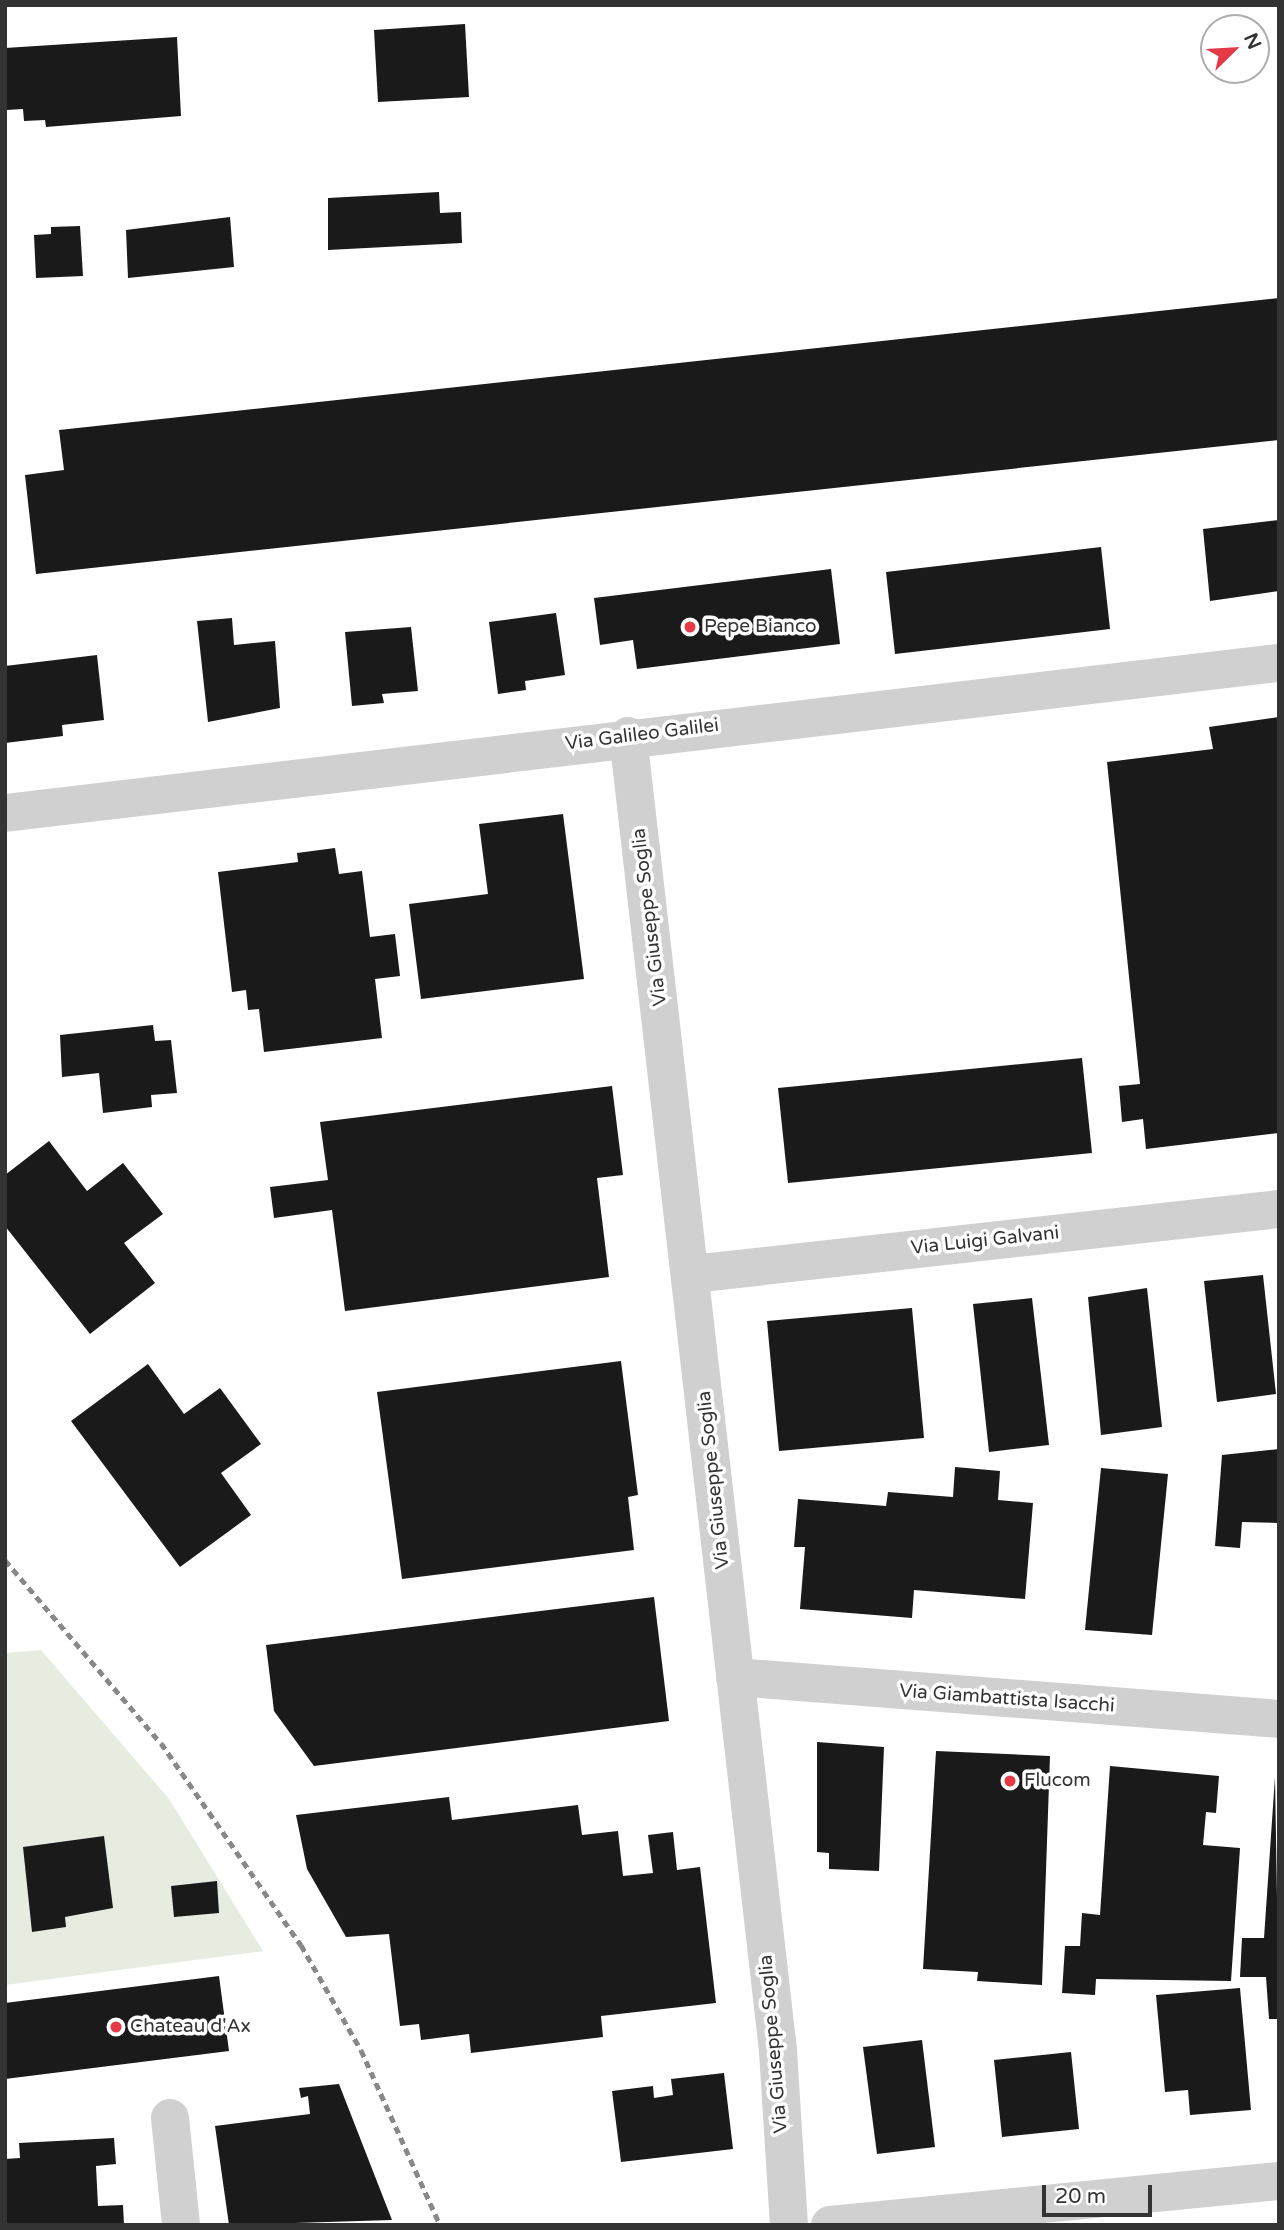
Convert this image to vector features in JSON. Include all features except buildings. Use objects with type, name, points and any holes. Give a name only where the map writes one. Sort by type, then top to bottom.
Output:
[{"type":"street","name":"Via Galileo Galilei","points":[[5,813],[628,736],[1279,663]]},
{"type":"street","name":"Via Giuseppe Soglia","points":[[628,736],[692,1274],[778,2051],[789,2225]]},
{"type":"street","name":"Via Luigi Galvani","points":[[692,1274],[1279,1209]]},
{"type":"street","name":"Via Giambattista Isacchi","points":[[735,1677],[1279,1719]]},
{"type":"street","points":[[170,2118],[181,2225]]},
{"type":"street","points":[[830,2225],[1279,2181]]},
{"type":"shaded area","points":[[41,1650],[169,1799],[263,1951],[5,1985],[5,1653]]},
{"type":"railway","points":[[5,1560],[161,1743],[301,1945],[361,2050],[440,2225]]},
{"type":"place","name":"Pepe Bianco","points":[[690,627]]},
{"type":"place","name":"Flucom","points":[[1010,1781]]},
{"type":"place","name":"Chateau d'Ax","points":[[116,2027]]}]
